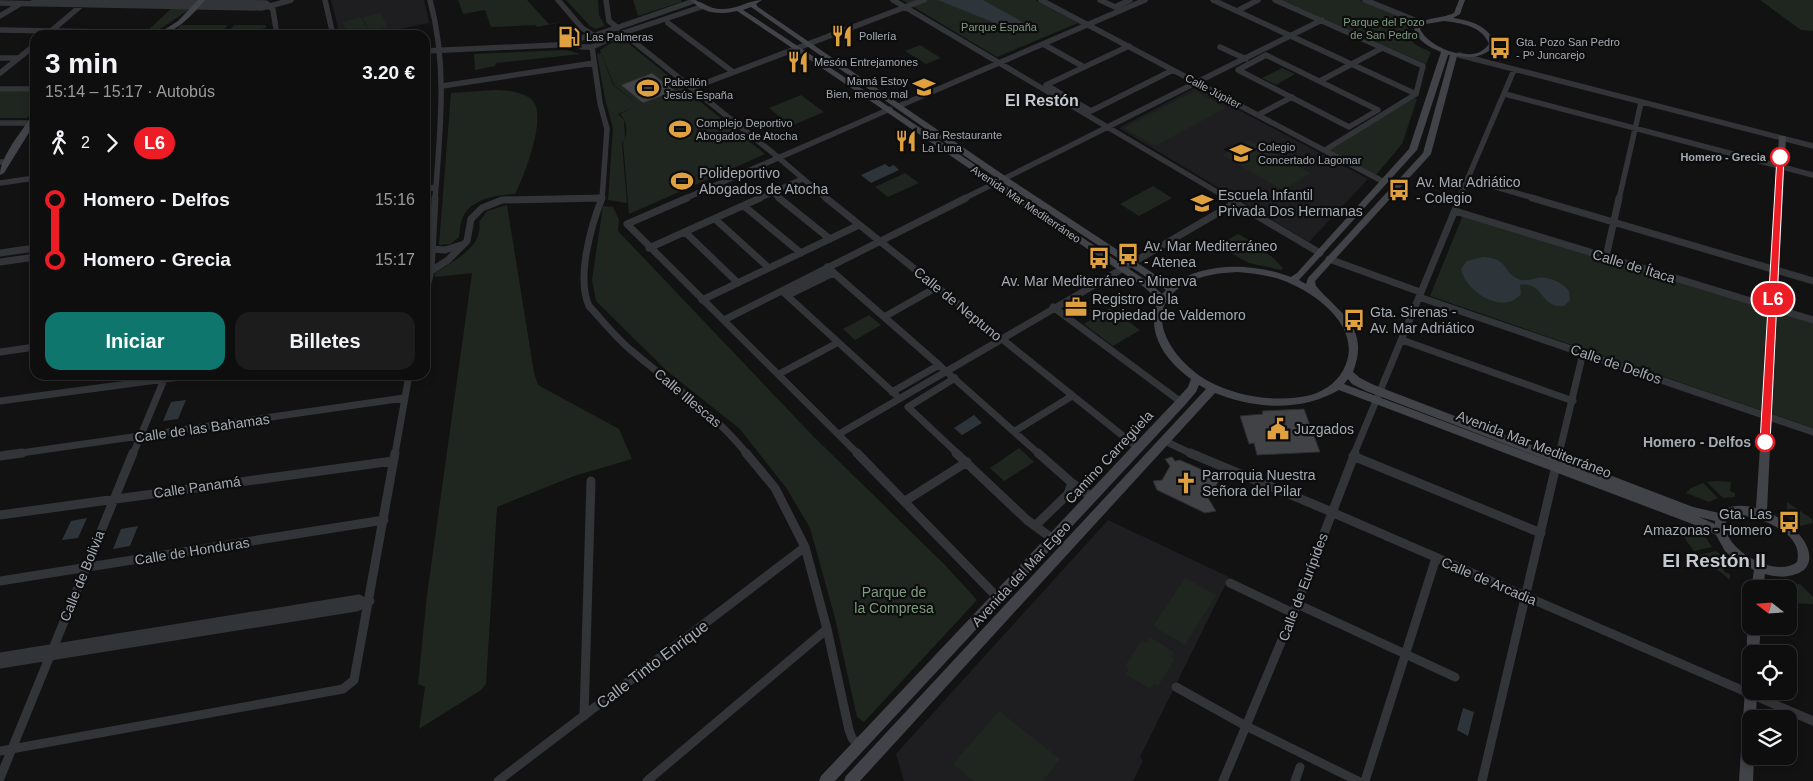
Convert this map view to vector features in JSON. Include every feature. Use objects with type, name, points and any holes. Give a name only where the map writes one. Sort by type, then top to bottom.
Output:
[{"type":"street","points":[[0,16],[26,0]]},
{"type":"street","points":[[34,0],[198,3],[262,8],[291,0]]},
{"type":"street","points":[[53,30],[88,0]]},
{"type":"street","points":[[270,6],[272,0]]},
{"type":"street","points":[[325,0],[333,30]]},
{"type":"street","points":[[430,0],[439,50],[443,97],[430,271]]},
{"type":"street","points":[[558,0],[582,28],[601,37],[603,40]]},
{"type":"street","points":[[606,0],[609,21],[621,31]]},
{"type":"street","points":[[893,0],[999,63],[1092,110]]},
{"type":"street","points":[[692,88],[924,0]]},
{"type":"street","name":"Calle Júpiter","points":[[1041,0],[1384,182]]},
{"type":"street","points":[[1100,0],[1113,6],[1130,0]]},
{"type":"street","points":[[899,106],[1145,0]]},
{"type":"street","points":[[1214,0],[1416,94]]},
{"type":"street","points":[[1237,11],[1258,0]]},
{"type":"street","points":[[1275,0],[1423,66],[1416,94],[1325,150]]},
{"type":"street","points":[[1366,0],[1422,23]]},
{"type":"street","points":[[1462,0],[1457,14],[1444,19],[1422,23],[1417,27],[1416,32],[1419,38],[1425,43],[1445,52],[1813,146]]},
{"type":"street","points":[[1466,23],[1463,15],[1469,0]]},
{"type":"street","points":[[430,51],[577,44],[582,47],[592,47],[621,31],[694,1],[701,6],[718,10],[738,9],[756,2]]},
{"type":"street","name":"Avenida Mar Mediterráneo","points":[[756,2],[755,8],[1005,180],[1171,289]]},
{"type":"street","points":[[0,3],[82,5],[198,3]]},
{"type":"street","points":[[167,30],[180,22],[198,3]]},
{"type":"street","points":[[270,6],[273,10],[277,30]]},
{"type":"street","points":[[577,44],[577,40],[582,37],[621,31],[701,6]]},
{"type":"street","name":"Avenida Mar Mediterráneo","points":[[738,9],[890,109],[996,184],[1123,269],[1158,294],[1162,301]]},
{"type":"street","points":[[1444,19],[1466,23],[1486,33],[1492,39],[1493,45],[1490,50],[1483,54],[1456,54]]},
{"type":"street","points":[[724,320],[785,293],[830,270],[879,240],[1005,180],[1195,82],[1322,20]]},
{"type":"street","points":[[668,23],[733,72]]},
{"type":"street","points":[[582,28],[582,37]]},
{"type":"street","points":[[0,30],[30,31]]},
{"type":"street","name":"Calle de Neptuno","points":[[621,31],[859,225],[1138,448]]},
{"type":"street","points":[[1043,44],[1084,67]]},
{"type":"street","points":[[1043,86],[1129,46]]},
{"type":"street","name":"Calle Illescas","points":[[592,47],[600,103],[607,129],[602,198],[596,214],[584,272],[585,298],[589,306],[630,350],[669,380],[732,435],[775,488],[798,528],[805,547],[827,629],[848,730],[859,746]]},
{"type":"street","points":[[1220,47],[1252,62]]},
{"type":"street","points":[[1320,82],[1382,48]]},
{"type":"street","points":[[0,73],[30,49]]},
{"type":"street","points":[[1292,281],[1413,150],[1445,52]]},
{"type":"street","points":[[1318,294],[1292,281],[1265,272],[1237,269],[1211,271],[1188,278],[1171,289],[1162,301],[1157,318],[1160,336],[1170,354],[1196,379],[1213,388],[1265,402],[1293,402],[1310,399],[1337,385],[1348,373],[1355,353],[1351,332],[1338,312],[1311,287],[1311,280],[1427,154],[1456,54]]},
{"type":"street","points":[[1266,55],[1378,110],[1349,126],[1238,70],[1252,62],[1266,55]]},
{"type":"street","points":[[0,58],[18,58]]},
{"type":"street","points":[[442,86],[594,62]]},
{"type":"street","points":[[1085,114],[1173,70]]},
{"type":"street","name":"Calle de Eurípides","points":[[1223,781],[1295,609],[1353,456],[1402,340],[1419,294],[1456,211],[1514,70]]},
{"type":"street","points":[[1043,86],[1085,114],[1320,252]]},
{"type":"street","points":[[0,89],[30,89]]},
{"type":"street","points":[[1505,94],[1813,175]]},
{"type":"street","points":[[1258,115],[1292,97]]},
{"type":"street","points":[[1606,257],[1640,103]]},
{"type":"street","points":[[890,109],[627,224],[649,248],[839,434],[998,598]]},
{"type":"street","points":[[0,122],[30,124]]},
{"type":"street","points":[[0,173],[3,162],[30,127]]},
{"type":"street","points":[[1766,420],[1782,138]]},
{"type":"street","points":[[0,183],[30,179]]},
{"type":"street","points":[[649,248],[802,179]]},
{"type":"street","points":[[1469,179],[1813,281]]},
{"type":"street","points":[[430,188],[436,187]]},
{"type":"street","points":[[773,192],[830,239]]},
{"type":"street","points":[[430,198],[435,197]]},
{"type":"street","points":[[430,271],[448,260],[467,241],[472,219],[482,208],[502,200],[602,198]]},
{"type":"street","points":[[839,434],[1053,307],[1123,269],[1235,203]]},
{"type":"street","points":[[744,206],[801,253]]},
{"type":"street","name":"Calle de Ítaca","points":[[1456,211],[1813,320]]},
{"type":"street","points":[[715,219],[769,268]]},
{"type":"street","points":[[702,300],[859,225]]},
{"type":"street","points":[[685,232],[738,283]]},
{"type":"street","points":[[432,250],[454,248],[467,241]]},
{"type":"street","points":[[0,253],[30,249]]},
{"type":"street","points":[[0,262],[30,258]]},
{"type":"street","name":"Calle de Delfos","points":[[1330,259],[1419,294],[1766,420],[1813,432]]},
{"type":"street","points":[[830,270],[956,378],[1072,483],[1092,498]]},
{"type":"street","points":[[884,317],[937,287]]},
{"type":"street","points":[[785,293],[1028,520],[1053,539]]},
{"type":"street","points":[[1053,307],[1181,402]]},
{"type":"street","points":[[1402,340],[1573,401]]},
{"type":"street","points":[[779,374],[837,343]]},
{"type":"street","points":[[0,352],[30,348]]},
{"type":"street","points":[[1482,781],[1583,353]]},
{"type":"street","points":[[892,392],[939,365]]},
{"type":"street","name":"Avenida Mar Mediterráneo","points":[[1348,373],[1356,382],[1379,396]]},
{"type":"street","points":[[908,407],[956,378]]},
{"type":"street","name":"Camino Carregüela","points":[[998,598],[1181,402],[1192,389],[1196,379]]},
{"type":"street","points":[[0,401],[144,380]]},
{"type":"street","name":"Calle de Bolivia","points":[[0,778],[84,569],[164,380]]},
{"type":"street","points":[[0,751],[343,689],[354,680],[408,380]]},
{"type":"street","name":"Avenida Mar Mediterráneo","points":[[1337,385],[1379,396],[1557,464],[1720,532]]},
{"type":"street","name":"Avenida del Mar Egeo","points":[[851,781],[1213,388]]},
{"type":"street","points":[[1014,431],[1072,396]]},
{"type":"street","name":"Calle de las Bahamas","points":[[0,456],[404,398]]},
{"type":"street","name":"Calle de Arcadia","points":[[1165,441],[1211,463],[1742,687]]},
{"type":"street","points":[[1761,514],[1765,447]]},
{"type":"street","points":[[1353,456],[1541,533]]},
{"type":"street","name":"Calle Panamá","points":[[0,516],[393,461]]},
{"type":"street","points":[[905,501],[967,462]]},
{"type":"street","name":"Avenida Mar Mediterráneo","points":[[1557,464],[1692,511],[1721,518]]},
{"type":"street","points":[[584,716],[592,481]]},
{"type":"street","points":[[1036,525],[1068,494],[1072,483]]},
{"type":"street","points":[[1736,510],[1761,514],[1783,525],[1800,541],[1808,552],[1805,557],[1808,565],[1795,571],[1787,572],[1760,568],[1742,558],[1728,545],[1720,532],[1721,518],[1727,513],[1736,510]]},
{"type":"street","name":"Calle de Honduras","points":[[0,582],[384,520]]},
{"type":"street","name":"Calle Tinto Enrique","points":[[498,781],[805,547]]},
{"type":"street","points":[[1365,781],[1436,558]]},
{"type":"street","points":[[1758,580],[1760,568]]},
{"type":"street","points":[[1230,583],[1404,654],[1455,677]]},
{"type":"street","name":"Avenida del Mar Egeo","points":[[826,781],[998,598]]},
{"type":"street","points":[[0,657],[52,652],[356,607],[367,601]]},
{"type":"street","points":[[647,781],[827,629]]},
{"type":"street","points":[[0,664],[52,652]]},
{"type":"street","points":[[1176,687],[1246,726],[1358,781]]},
{"type":"street","points":[[1746,781],[1750,700]]},
{"type":"street","name":"Calle de Arcadia","points":[[1770,700],[1813,721]]},
{"type":"street","points":[[1295,781],[1300,767]]},
{"type":"shaded area","points":[[331,0],[424,0],[429,23],[395,30],[339,30]]},
{"type":"shaded area","points":[[938,0],[983,0],[1026,24],[1010,29]]},
{"type":"shaded area","name":"Colegio Concertado Lagomar","points":[[1196,87],[1368,179],[1309,242],[1119,128]]},
{"type":"shaded area","points":[[885,164],[889,167],[894,165],[899,170],[871,183],[861,175]]},
{"type":"shaded area","points":[[1483,257],[1497,260],[1509,273],[1520,280],[1541,278],[1559,282],[1569,291],[1570,300],[1564,306],[1556,306],[1546,300],[1534,287],[1528,285],[1520,285],[1521,294],[1513,300],[1495,302],[1486,298],[1470,285],[1461,269],[1467,261]]},
{"type":"shaded area","points":[[186,400],[178,419],[163,421],[171,402]]},
{"type":"shaded area","points":[[974,415],[982,423],[962,435],[954,428]]},
{"type":"shaded area","points":[[87,518],[78,538],[62,540],[71,521]]},
{"type":"shaded area","points":[[1108,520],[1229,577],[1140,757],[1143,761],[1133,781],[904,781],[896,754]]},
{"type":"shaded area","points":[[138,526],[130,546],[113,549],[121,529]]},
{"type":"shaded area","points":[[1463,708],[1474,712],[1468,736],[1457,730]]},
{"type":"green space","points":[[458,0],[527,0],[549,24],[567,21],[537,27],[536,25],[491,27],[485,10],[463,14]]},
{"type":"green space","points":[[566,0],[598,0],[599,15],[605,26],[595,29],[590,26]]},
{"type":"green space","points":[[633,0],[681,0],[681,2],[638,16]]},
{"type":"green space","name":"Parque España","points":[[902,0],[1035,0],[1078,23],[997,57]]},
{"type":"green space","name":"Parque del Pozo de San Pedro","points":[[1281,0],[1360,0],[1411,21],[1409,37],[1415,44],[1431,52],[1426,64]]},
{"type":"green space","points":[[1760,0],[1813,0],[1813,31],[1801,30]]},
{"type":"green space","points":[[172,8],[190,9],[158,30],[148,30]]},
{"type":"green space","points":[[381,13],[388,27],[369,30],[363,17]]},
{"type":"green space","points":[[361,17],[368,30],[347,30],[343,22]]},
{"type":"green space","points":[[181,25],[228,25],[224,30],[176,30]]},
{"type":"green space","points":[[234,25],[266,25],[266,28],[253,30],[230,30]]},
{"type":"green space","name":"Complejo Deportivo Abogados de Atocha","points":[[623,39],[765,154],[629,214],[623,142],[625,139],[626,135],[624,120],[625,138],[622,143],[627,203],[608,200],[613,128],[605,99],[597,54],[601,53],[613,85],[640,106],[614,85],[600,50],[609,44]]},
{"type":"green space","points":[[920,45],[941,58],[926,64],[905,51]]},
{"type":"green space","points":[[566,50],[581,54],[496,63],[495,66],[475,70],[474,54]]},
{"type":"green space","points":[[1282,68],[1295,74],[1276,85],[1262,78]]},
{"type":"green space","points":[[494,90],[523,94],[531,99],[536,106],[536,131],[529,160],[515,194],[485,199],[472,206],[462,219],[459,237],[450,244],[439,245],[451,93]]},
{"type":"green space","points":[[1195,91],[1226,108],[1155,146],[1124,128]]},
{"type":"green space","points":[[0,92],[30,92],[30,115],[27,118],[0,118]]},
{"type":"green space","points":[[801,95],[824,112],[791,126],[769,108]]},
{"type":"green space","points":[[1415,98],[1417,99],[1402,144],[1376,175],[1327,150]]},
{"type":"green space","points":[[1249,140],[1311,173],[1283,190],[1222,155]]},
{"type":"green space","points":[[905,173],[919,183],[888,197],[875,187]]},
{"type":"green space","points":[[1153,186],[1172,198],[1139,216],[1120,204]]},
{"type":"green space","points":[[507,205],[534,373],[538,385],[619,429],[632,459],[574,476],[497,507],[486,684],[481,690],[419,729],[425,687],[418,684],[427,595],[472,273],[435,277],[435,273],[472,246],[477,239],[479,222],[487,211]]},
{"type":"green space","name":"Parque de la Compresa","points":[[603,206],[613,207],[619,220],[618,231],[813,436],[945,565],[977,600],[864,722],[857,717],[835,618],[810,528],[787,489],[740,429],[667,371],[596,301],[592,280]]},
{"type":"green space","points":[[1463,215],[1813,323],[1813,428],[1430,296]]},
{"type":"green space","points":[[1238,234],[1254,243],[1252,245],[1271,256],[1283,268],[1281,270],[1249,263],[1218,246]]},
{"type":"green space","points":[[1110,308],[1140,330],[1113,346],[1084,324]]},
{"type":"green space","points":[[869,315],[881,325],[855,340],[843,329]]},
{"type":"green space","points":[[1019,448],[1034,462],[1004,481],[990,468]]},
{"type":"green space","points":[[1707,482],[1731,482],[1730,491],[1735,493],[1735,497],[1723,498]]},
{"type":"green space","points":[[1703,483],[1718,498],[1709,502],[1686,493],[1691,488]]},
{"type":"green space","points":[[1787,502],[1812,519],[1813,523],[1800,526],[1786,516]]},
{"type":"green space","points":[[1680,529],[1706,538],[1712,547],[1694,551]]},
{"type":"green space","points":[[1716,551],[1730,563],[1729,567],[1724,565],[1724,572],[1730,574],[1730,580],[1699,555]]},
{"type":"green space","points":[[1185,578],[1216,595],[1185,645],[1153,626]]},
{"type":"green space","points":[[1798,584],[1813,597],[1813,604],[1798,603]]},
{"type":"green space","points":[[1150,637],[1174,652],[1171,657],[1175,659],[1158,686],[1154,684],[1150,689],[1126,674],[1129,669],[1125,666],[1142,640],[1147,643]]},
{"type":"green space","points":[[999,711],[1060,759],[1043,781],[974,781],[953,764]]},
{"type":"building","name":"Pabellón Jesús España","points":[[652,73],[675,91],[643,103],[621,85]]},
{"type":"building","name":"Juzgados","points":[[1304,409],[1320,452],[1257,455],[1254,443],[1249,444],[1240,416],[1263,414],[1262,411]]},
{"type":"building","name":"Parroquia Nuestra Señora del Pilar","points":[[1172,457],[1175,461],[1180,460],[1205,471],[1208,477],[1212,475],[1218,478],[1219,481],[1208,498],[1216,511],[1205,513],[1157,490],[1153,481],[1162,480],[1170,466],[1165,459]]},
{"type":"tunnel","points":[[1765,447],[1766,425]]},
{"type":"bus line","name":"L6","points":[[1765,442],[1780,157]]},
{"type":"place","name":"Pollería","points":[[842,36]]},
{"type":"place","name":"Las Palmeras","points":[[569,37]]},
{"type":"place","name":"Gta. Pozo San Pedro - Pº Juncarejo","points":[[1500,48]]},
{"type":"place","name":"Mesón Entrejamones","points":[[798,62]]},
{"type":"place","name":"Mamá Estoy Bien, menos mal","points":[[924,87]]},
{"type":"place","name":"Pabellón Jesús España","points":[[648,88]]},
{"type":"place","name":"Complejo Deportivo Abogados de Atocha","points":[[680,129]]},
{"type":"place","name":"Bar Restaurante La Luna","points":[[906,141]]},
{"type":"place","name":"Colegio Concertado Lagomar","points":[[1241,153]]},
{"type":"place","name":"Homero - Grecia","points":[[1780,157]]},
{"type":"place","name":"Polideportivo Abogados de Atocha","points":[[682,181]]},
{"type":"place","name":"Av. Mar Adriático - Colegio","points":[[1399,190]]},
{"type":"place","name":"Escuela Infantil Privada Dos Hermanas","points":[[1202,203]]},
{"type":"place","name":"Av. Mar Mediterráneo - Atenea","points":[[1128,254]]},
{"type":"place","name":"Av. Mar Mediterráneo - Minerva","points":[[1099,258]]},
{"type":"place","name":"Registro de la Propiedad de Valdemoro","points":[[1076,307]]},
{"type":"place","name":"Gta. Sirenas - Av. Mar Adriático","points":[[1354,320]]},
{"type":"place","name":"Juzgados","points":[[1278,429]]},
{"type":"place","name":"Homero - Delfos","points":[[1765,442]]},
{"type":"place","name":"Parroquia Nuestra Señora del Pilar","points":[[1186,483]]},
{"type":"place","name":"Gta. Las Amazonas - Homero","points":[[1789,522]]},
{"type":"district","name":"El Restón","points":[[1042,100]]},
{"type":"district","name":"El Restón II","points":[[1714,560]]}]
